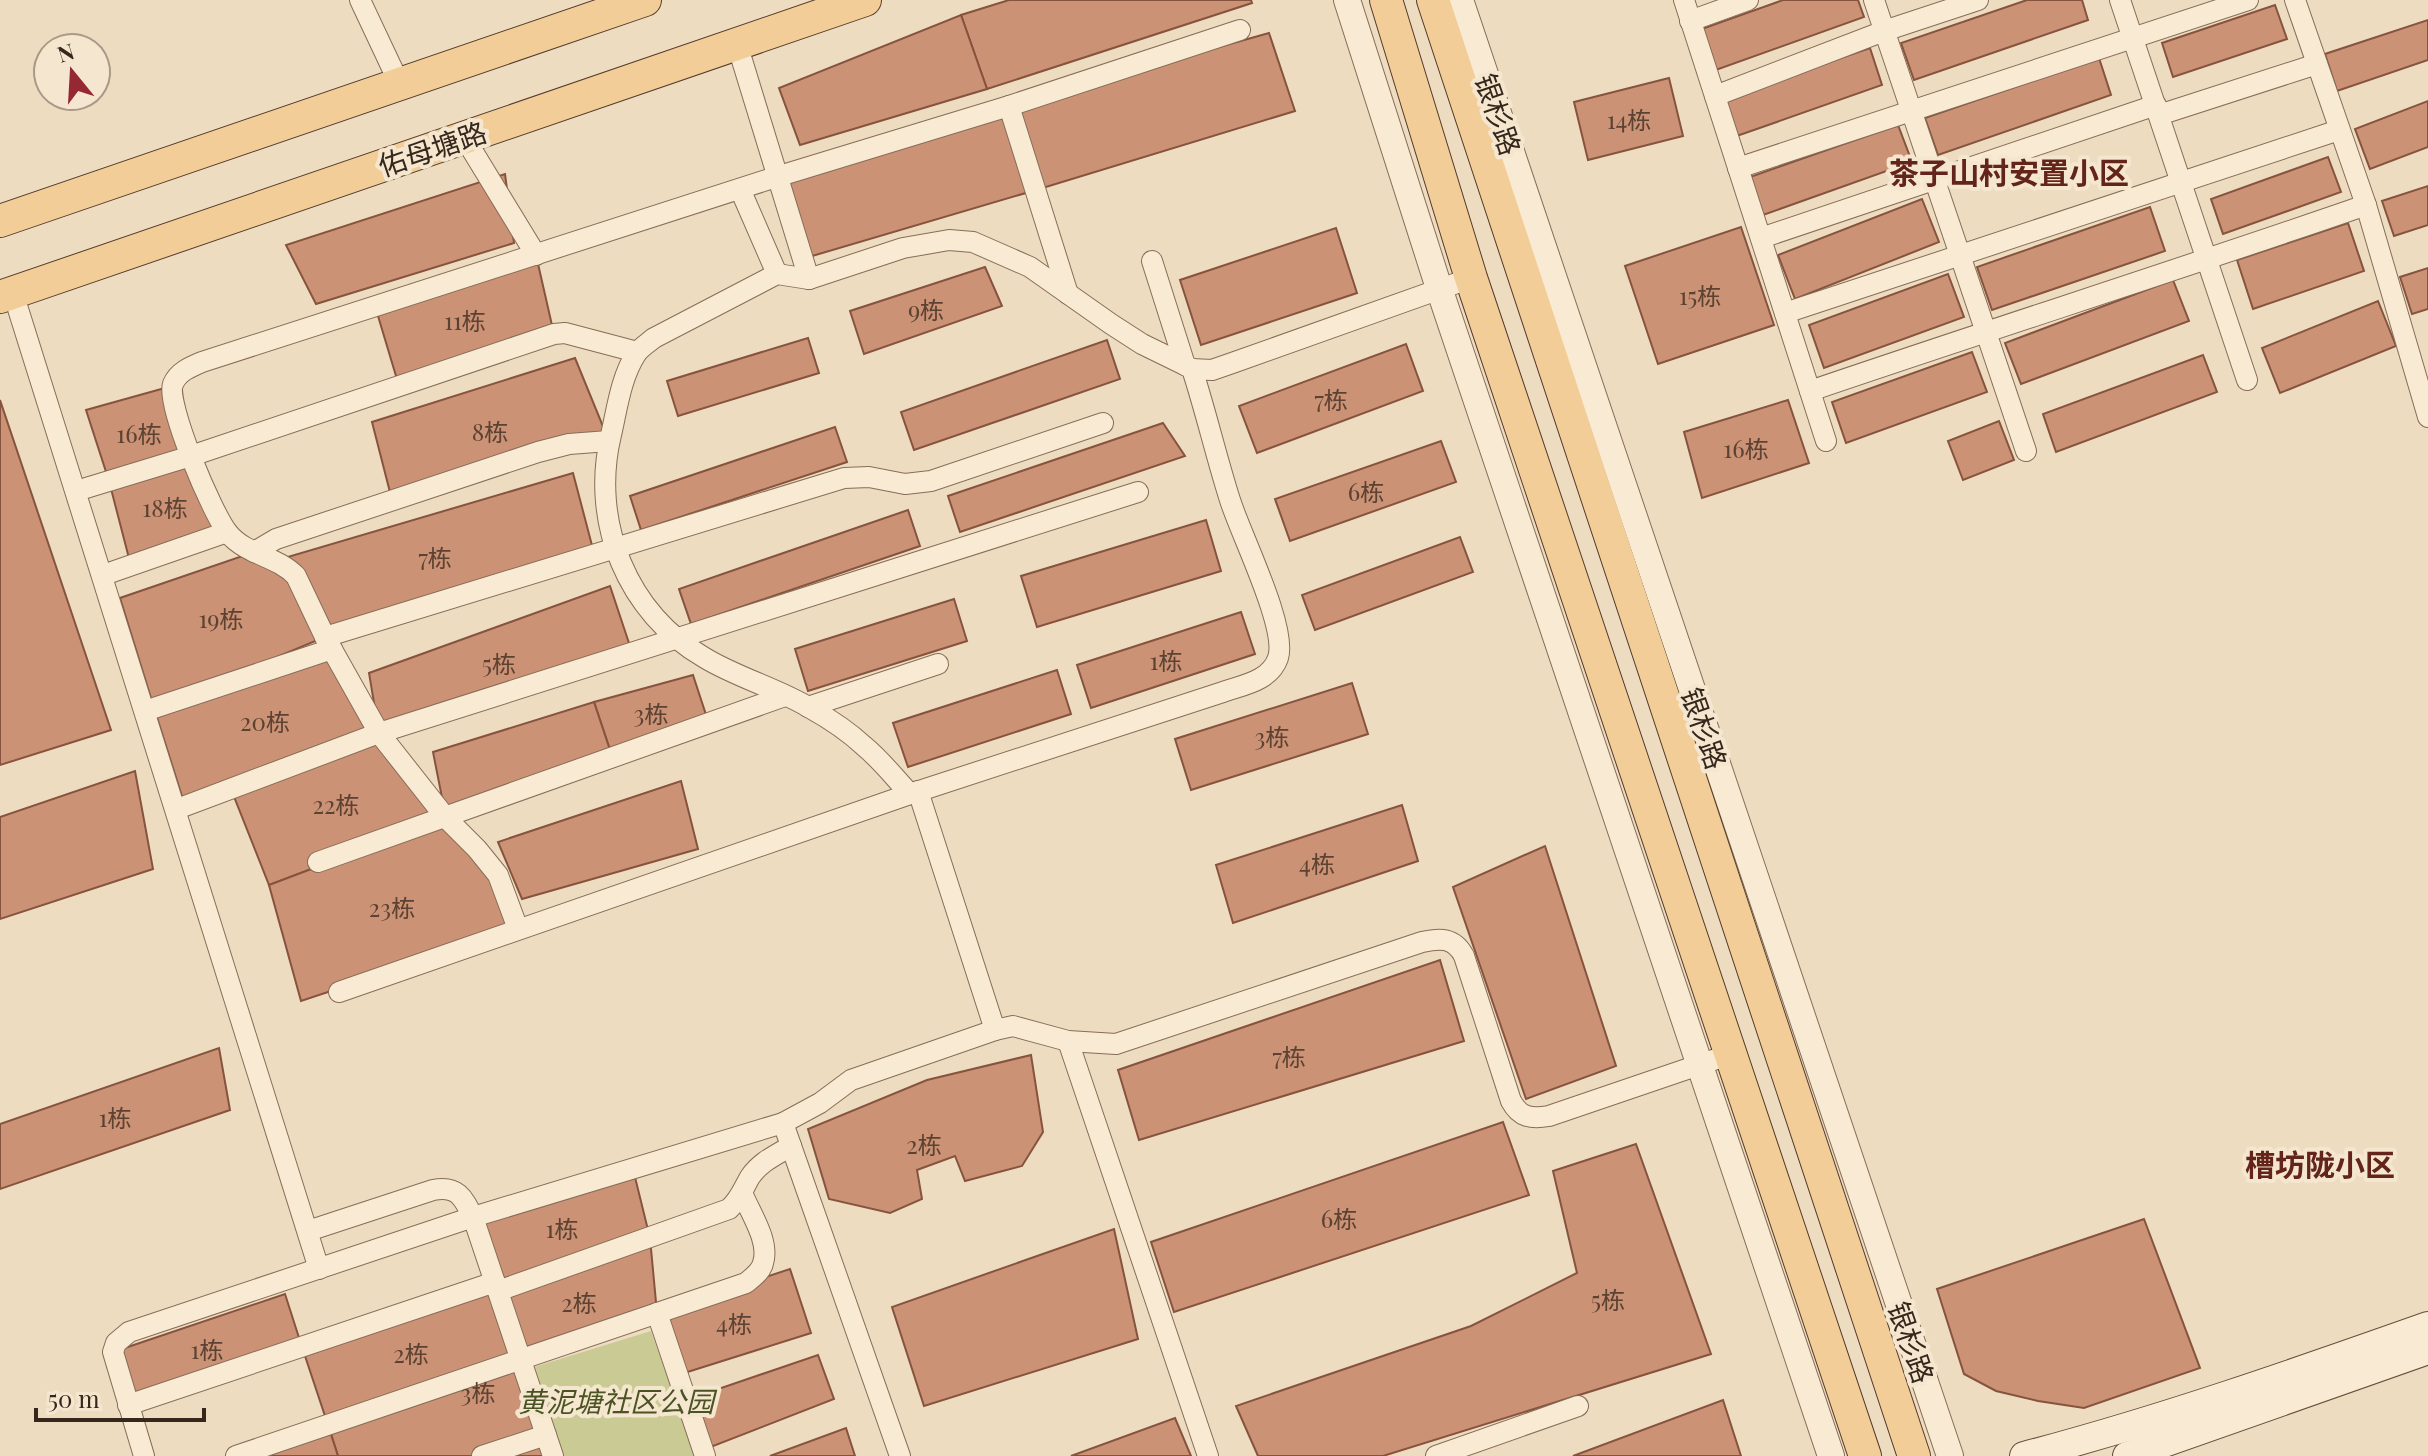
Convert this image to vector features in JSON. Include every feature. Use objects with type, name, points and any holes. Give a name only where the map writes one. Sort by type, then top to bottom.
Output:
[{"type":"main road","points":[[0,221],[645,0]]},
{"type":"main road","name":"佑母塘路","points":[[6,295],[865,0]]},
{"type":"main road","points":[[1386,0],[1471,278],[1865,1456]]},
{"type":"main road","name":"银杉路","points":[[1433,0],[1914,1456]]},
{"type":"main road","points":[[2024,1456],[2082,1441],[2428,1326]]},
{"type":"main road","points":[[2127,1456],[2428,1350]]},
{"type":"street","points":[[360,0],[400,85]]},
{"type":"street","points":[[1347,0],[1439,288],[1831,1456]]},
{"type":"street","name":"银杉路","points":[[1460,0],[1950,1456]]},
{"type":"street","points":[[1684,0],[1826,441]]},
{"type":"street","points":[[1690,21],[1748,0]]},
{"type":"street","points":[[1874,0],[2026,451]]},
{"type":"street","points":[[1715,96],[1884,31],[1978,0]]},
{"type":"street","points":[[2120,0],[2247,380]]},
{"type":"street","points":[[1738,168],[2248,0]]},
{"type":"street","points":[[2295,0],[2366,205],[2428,417]]},
{"type":"street","points":[[518,929],[498,875],[446,818],[379,733],[328,643],[296,576],[289,569],[240,545],[227,532],[191,456],[171,397],[172,386],[179,374],[189,367],[1240,30]]},
{"type":"street","points":[[737,44],[809,279]]},
{"type":"street","points":[[1761,238],[1934,179],[2317,64]]},
{"type":"street","points":[[1009,106],[1068,294]]},
{"type":"street","points":[[1785,313],[2339,130]]},
{"type":"street","points":[[464,137],[536,255]]},
{"type":"street","points":[[740,189],[777,274]]},
{"type":"street","points":[[1810,391],[2366,205]]},
{"type":"street","points":[[995,1030],[914,793],[863,744],[808,707],[706,659],[675,639],[633,586],[614,547],[606,517],[604,464],[621,392],[637,352],[654,338],[777,274],[809,279],[903,248],[949,240],[973,242],[1030,267],[1142,344],[1188,367],[1212,370],[1471,278]]},
{"type":"street","points":[[339,992],[914,793],[1223,692],[1271,671],[1280,652],[1279,641],[1259,573],[1231,503],[1152,261]]},
{"type":"street","points":[[6,295],[319,1269]]},
{"type":"street","points":[[86,488],[191,456],[554,334],[565,333],[637,352]]},
{"type":"street","points":[[154,708],[328,643],[614,547],[844,478],[869,477],[905,484],[931,481],[1103,423]]},
{"type":"street","points":[[254,552],[276,539],[538,452],[569,444],[609,441]]},
{"type":"street","points":[[185,806],[379,733],[1138,492]]},
{"type":"street","points":[[112,572],[227,532]]},
{"type":"street","points":[[808,707],[938,664]]},
{"type":"street","points":[[318,862],[785,696]]},
{"type":"street","points":[[144,1456],[113,1352],[116,1343],[129,1332],[473,1217],[783,1123],[820,1103],[851,1080],[995,1030],[1013,1026],[1068,1041],[1116,1044],[1422,942],[1445,939],[1460,948],[1464,956],[1511,1101],[1515,1110],[1525,1116],[1549,1116],[1731,1054]]},
{"type":"street","points":[[1068,1041],[1208,1456]]},
{"type":"street","points":[[783,1123],[900,1456]]},
{"type":"street","points":[[128,1405],[720,1214],[743,1195],[758,1168],[791,1146]]},
{"type":"street","points":[[308,1231],[445,1188],[457,1192],[473,1217],[553,1456]]},
{"type":"street","points":[[236,1456],[746,1283],[758,1273],[764,1262],[762,1239],[743,1195]]},
{"type":"street","points":[[657,1313],[705,1456]]},
{"type":"street","points":[[1436,1456],[1578,1406]]},
{"type":"street","points":[[482,1456],[546,1435]]},
{"type":"green space","name":"黄泥塘社区公园","points":[[651,1331],[695,1456],[563,1456],[534,1367]]},
{"type":"building","points":[[1009,0],[1251,0],[1252,3],[987,89],[961,15]]},
{"type":"building","points":[[1783,0],[1858,0],[1864,17],[1713,71],[1699,30]]},
{"type":"building","points":[[2027,0],[2082,0],[2088,20],[1914,80],[1901,43]]},
{"type":"building","points":[[2275,5],[2287,39],[2173,77],[2162,43]]},
{"type":"building","points":[[961,15],[987,89],[800,145],[779,88]]},
{"type":"building","points":[[2428,20],[2428,60],[2337,91],[2325,54]]},
{"type":"building","points":[[1269,33],[1295,111],[1036,190],[1009,106]]},
{"type":"building","points":[[1870,48],[1882,85],[1734,137],[1721,99]]},
{"type":"building","points":[[2099,58],[2111,95],[1938,155],[1925,118]]},
{"type":"building","points":[[1669,78],[1683,136],[1588,160],[1574,102]]},
{"type":"building","points":[[2428,101],[2428,147],[2370,169],[2355,129]]},
{"type":"building","points":[[1009,106],[1036,190],[802,259],[776,177]]},
{"type":"building","points":[[1898,125],[1912,162],[1763,215],[1750,177]]},
{"type":"building","points":[[2328,157],[2341,192],[2223,234],[2211,199]]},
{"type":"building","points":[[505,174],[514,243],[316,304],[286,245]]},
{"type":"building","points":[[2428,186],[2428,225],[2394,236],[2382,201]]},
{"type":"building","points":[[1922,199],[1939,242],[1795,299],[1778,255]]},
{"type":"building","points":[[2150,207],[2165,251],[1992,310],[1977,267]]},
{"type":"building","points":[[2348,223],[2364,271],[2253,309],[2237,260]]},
{"type":"building","points":[[1741,227],[1774,325],[1658,364],[1625,266]]},
{"type":"building","points":[[1336,228],[1357,293],[1201,345],[1180,280]]},
{"type":"building","points":[[536,255],[554,334],[399,386],[375,306]]},
{"type":"building","points":[[985,267],[1002,306],[864,354],[850,311]]},
{"type":"building","points":[[2428,268],[2428,309],[2412,314],[2400,277]]},
{"type":"building","points":[[1948,274],[1964,317],[1824,368],[1809,325]]},
{"type":"building","points":[[2173,280],[2189,321],[2021,384],[2005,343]]},
{"type":"building","points":[[2378,301],[2396,346],[2280,393],[2262,348]]},
{"type":"building","points":[[808,338],[819,373],[678,416],[667,381]]},
{"type":"building","points":[[1107,340],[1120,379],[914,450],[901,412]]},
{"type":"building","points":[[1406,344],[1423,391],[1257,453],[1239,406]]},
{"type":"building","points":[[1972,352],[1987,392],[1846,443],[1832,402]]},
{"type":"building","points":[[2203,355],[2217,392],[2056,452],[2043,414]]},
{"type":"building","points":[[575,358],[609,441],[392,500],[372,422]]},
{"type":"building","points":[[172,386],[191,456],[109,481],[86,410]]},
{"type":"building","points":[[0,400],[111,730],[0,765]]},
{"type":"building","points":[[1788,400],[1809,463],[1702,498],[1684,432]]},
{"type":"building","points":[[1999,421],[2014,460],[1963,480],[1948,441]]},
{"type":"building","points":[[1163,423],[1185,456],[960,532],[948,496]]},
{"type":"building","points":[[835,427],[847,462],[641,530],[630,496]]},
{"type":"building","points":[[1441,441],[1456,482],[1290,541],[1275,499]]},
{"type":"building","points":[[191,456],[227,532],[131,566],[109,481]]},
{"type":"building","points":[[573,473],[594,553],[325,637],[274,561]]},
{"type":"building","points":[[908,510],[920,546],[691,624],[679,589]]},
{"type":"building","points":[[1206,520],[1221,571],[1037,627],[1021,576]]},
{"type":"building","points":[[1460,537],[1473,572],[1315,630],[1302,595]]},
{"type":"building","points":[[254,552],[296,576],[325,637],[154,708],[120,598]]},
{"type":"building","points":[[610,586],[632,652],[379,733],[369,673]]},
{"type":"building","points":[[954,599],[967,641],[808,691],[795,649]]},
{"type":"building","points":[[1241,612],[1255,654],[1091,708],[1077,665]]},
{"type":"building","points":[[332,649],[379,733],[185,806],[154,708]]},
{"type":"building","points":[[1057,670],[1071,714],[908,767],[893,723]]},
{"type":"building","points":[[693,675],[709,724],[613,759],[594,702]]},
{"type":"building","points":[[1352,683],[1368,734],[1191,790],[1175,739]]},
{"type":"building","points":[[594,702],[613,759],[446,818],[433,752]]},
{"type":"building","points":[[379,733],[446,818],[269,885],[231,789]]},
{"type":"building","points":[[135,771],[153,869],[0,919],[0,817]]},
{"type":"building","points":[[681,781],[698,849],[522,899],[498,842]]},
{"type":"building","points":[[1402,805],[1418,861],[1233,923],[1216,865]]},
{"type":"building","points":[[446,818],[498,875],[518,929],[301,1001],[269,885]]},
{"type":"building","points":[[1545,846],[1616,1066],[1526,1099],[1453,887]]},
{"type":"building","points":[[1440,960],[1464,1041],[1139,1140],[1118,1070]]},
{"type":"building","points":[[219,1048],[230,1110],[0,1189],[0,1124]]},
{"type":"building","points":[[1031,1055],[1043,1132],[1022,1166],[965,1181],[955,1156],[917,1170],[922,1199],[890,1213],[829,1199],[808,1129],[927,1080]]},
{"type":"building","points":[[1503,1122],[1529,1195],[1174,1312],[1151,1242]]},
{"type":"building","points":[[1636,1144],[1711,1354],[1383,1456],[1258,1456],[1236,1406],[1471,1326],[1577,1273],[1553,1171]]},
{"type":"building","points":[[633,1169],[650,1238],[495,1282],[473,1217]]},
{"type":"building","points":[[2144,1219],[2200,1368],[2084,1408],[1996,1391],[1964,1374],[1937,1289]]},
{"type":"building","points":[[1114,1229],[1138,1339],[924,1406],[892,1307]]},
{"type":"building","points":[[650,1238],[657,1313],[521,1359],[498,1291]]},
{"type":"building","points":[[790,1269],[811,1333],[678,1375],[657,1313]]},
{"type":"building","points":[[498,1291],[521,1359],[328,1425],[302,1347]]},
{"type":"building","points":[[285,1294],[302,1347],[128,1405],[113,1352]]},
{"type":"building","points":[[818,1355],[834,1399],[703,1450],[686,1400]]},
{"type":"building","points":[[521,1359],[546,1435],[482,1456],[338,1456],[328,1425]]},
{"type":"building","points":[[1723,1400],[1741,1456],[1573,1456]]},
{"type":"building","points":[[1175,1418],[1191,1456],[1071,1456]]},
{"type":"building","points":[[328,1425],[338,1456],[236,1456]]},
{"type":"building","points":[[846,1428],[855,1456],[770,1456]]},
{"type":"building","points":[[546,1435],[553,1456],[482,1456]]},
{"type":"district","name":"茶子山村安置小区","points":[[2009,172]]},
{"type":"district","name":"槽坊陇小区","points":[[2320,1164]]}]
